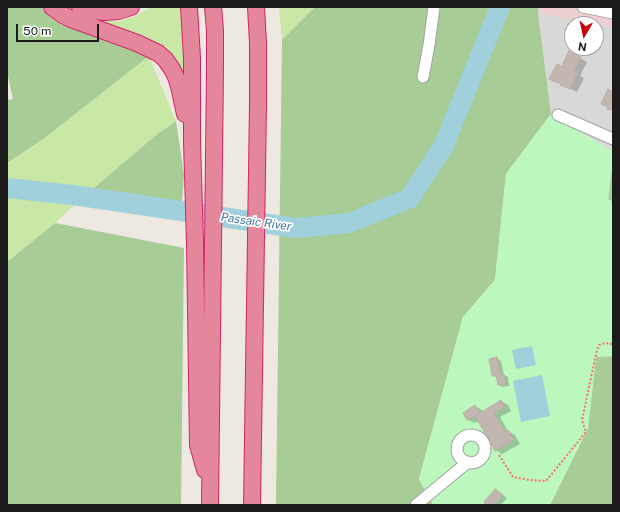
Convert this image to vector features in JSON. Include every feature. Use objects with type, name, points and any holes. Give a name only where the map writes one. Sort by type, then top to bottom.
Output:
[{"type":"highway","points":[[52,7],[71,19],[142,45],[158,53],[165,59],[172,69],[179,86],[192,141]]},
{"type":"highway","points":[[80,7],[93,11],[105,12],[118,11],[131,7]]},
{"type":"highway","points":[[189,7],[192,58],[192,141],[198,444],[210,489]]},
{"type":"highway","points":[[210,505],[215,70],[215,30],[213,7]]},
{"type":"highway","points":[[252,505],[258,81],[256,7]]},
{"type":"street","points":[[423,77],[430,46],[434,7]]},
{"type":"street","points":[[583,7],[613,13]]},
{"type":"street","points":[[558,115],[613,139]]},
{"type":"street","points":[[416,505],[468,462]]},
{"type":"path","points":[[499,455],[513,477],[546,481],[586,432],[582,420],[597,350],[599,345],[605,343],[613,344]]},
{"type":"shaded area","points":[[539,7],[613,7],[613,27],[604,25],[604,16],[564,16],[564,18],[538,13]]},
{"type":"shaded area","points":[[538,13],[564,18],[564,56],[604,56],[604,25],[613,27],[613,152],[551,114]]},
{"type":"green space","points":[[7,7],[41,7],[50,17],[62,25],[149,56],[46,137],[7,163],[7,100],[13,99],[7,72]]},
{"type":"green space","points":[[151,7],[181,7],[184,74],[181,74],[102,23],[101,20],[119,21],[133,17]]},
{"type":"green space","points":[[279,7],[315,7],[282,40]]},
{"type":"green space","points":[[315,7],[539,7],[538,13],[551,114],[506,174],[495,280],[463,317],[419,479],[433,505],[276,505],[282,40]]},
{"type":"green space","points":[[149,56],[176,121],[155,136],[55,223],[7,262],[7,163],[46,137]]},
{"type":"green space","points":[[551,114],[613,152],[608,199],[613,202],[613,356],[596,357],[588,428],[550,505],[433,505],[419,479],[463,317],[495,280],[506,174]]},
{"type":"green space","points":[[176,121],[184,175],[182,203],[89,192],[155,136]]},
{"type":"green space","points":[[613,160],[613,202],[608,199]]},
{"type":"green space","points":[[55,223],[184,248],[181,505],[7,505],[7,262]]},
{"type":"green space","points":[[613,356],[613,505],[550,505],[588,428],[596,357]]},
{"type":"water","points":[[532,346],[536,365],[516,369],[512,350]]},
{"type":"water","points":[[542,375],[550,416],[521,422],[513,381]]},
{"type":"building","points":[[567,56],[581,57],[574,71],[578,73],[570,89],[549,79],[557,64],[562,66]]},
{"type":"building","points":[[608,89],[613,92],[613,109],[611,110],[607,109],[608,107],[601,104]]},
{"type":"building","points":[[497,357],[500,374],[504,374],[506,384],[498,385],[496,375],[492,376],[489,359]]},
{"type":"building","points":[[501,400],[505,407],[494,413],[505,432],[508,430],[514,440],[495,451],[475,416],[467,420],[463,413],[475,405],[480,413]]},
{"type":"building","points":[[495,489],[503,495],[495,505],[483,505],[485,503],[484,502]]},
{"type":"waterway","name":"Passaic River","points":[[7,188],[73,195],[296,228],[349,223],[410,198],[444,145],[500,7]]}]
